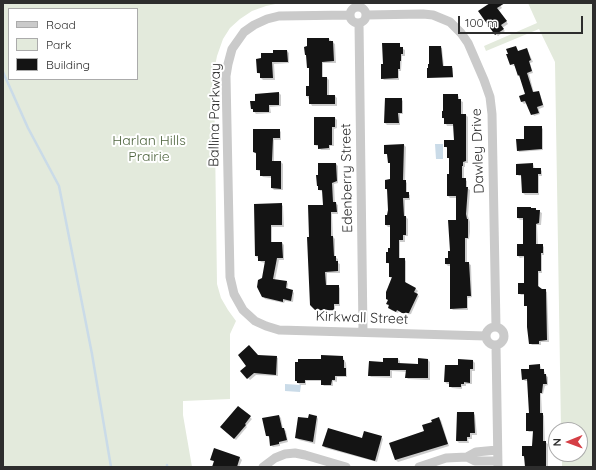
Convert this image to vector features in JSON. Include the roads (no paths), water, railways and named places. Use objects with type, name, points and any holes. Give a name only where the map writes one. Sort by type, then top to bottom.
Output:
[{"type":"street","points":[[358,5],[366,15],[364,20],[359,23],[352,21],[350,15],[352,10],[358,5]]},
{"type":"street","name":"Dawley Drive","points":[[366,15],[423,14],[450,22],[468,43],[484,80],[490,97],[492,114],[496,327]]},
{"type":"street","name":"Ballina Parkway","points":[[243,310],[234,294],[230,277],[226,76],[230,56],[237,41],[244,32],[267,19],[279,16],[350,15]]},
{"type":"street","name":"Edenberry Street","points":[[359,23],[363,332]]},
{"type":"street","name":"Kirkwall Street","points":[[243,310],[255,321],[279,330],[486,336]]},
{"type":"street","points":[[496,327],[503,332],[504,338],[502,343],[496,346],[489,343],[486,336],[488,331],[496,327]]},
{"type":"street","points":[[467,456],[475,461],[498,464],[496,346]]},
{"type":"street","points":[[419,467],[446,458],[467,456],[476,452],[497,450]]},
{"type":"street","points":[[263,467],[275,458],[285,454],[295,453],[328,464],[346,467]]},
{"type":"water","points":[[435,144],[443,144],[443,159],[436,159]]},
{"type":"water","points":[[285,384],[301,385],[300,392],[285,391]]},
{"type":"waterway","points":[[3,72],[28,128],[59,186],[92,354],[111,467]]},
{"type":"park label","name":"Harlan Hills Prairie","points":[[149,150]]}]
